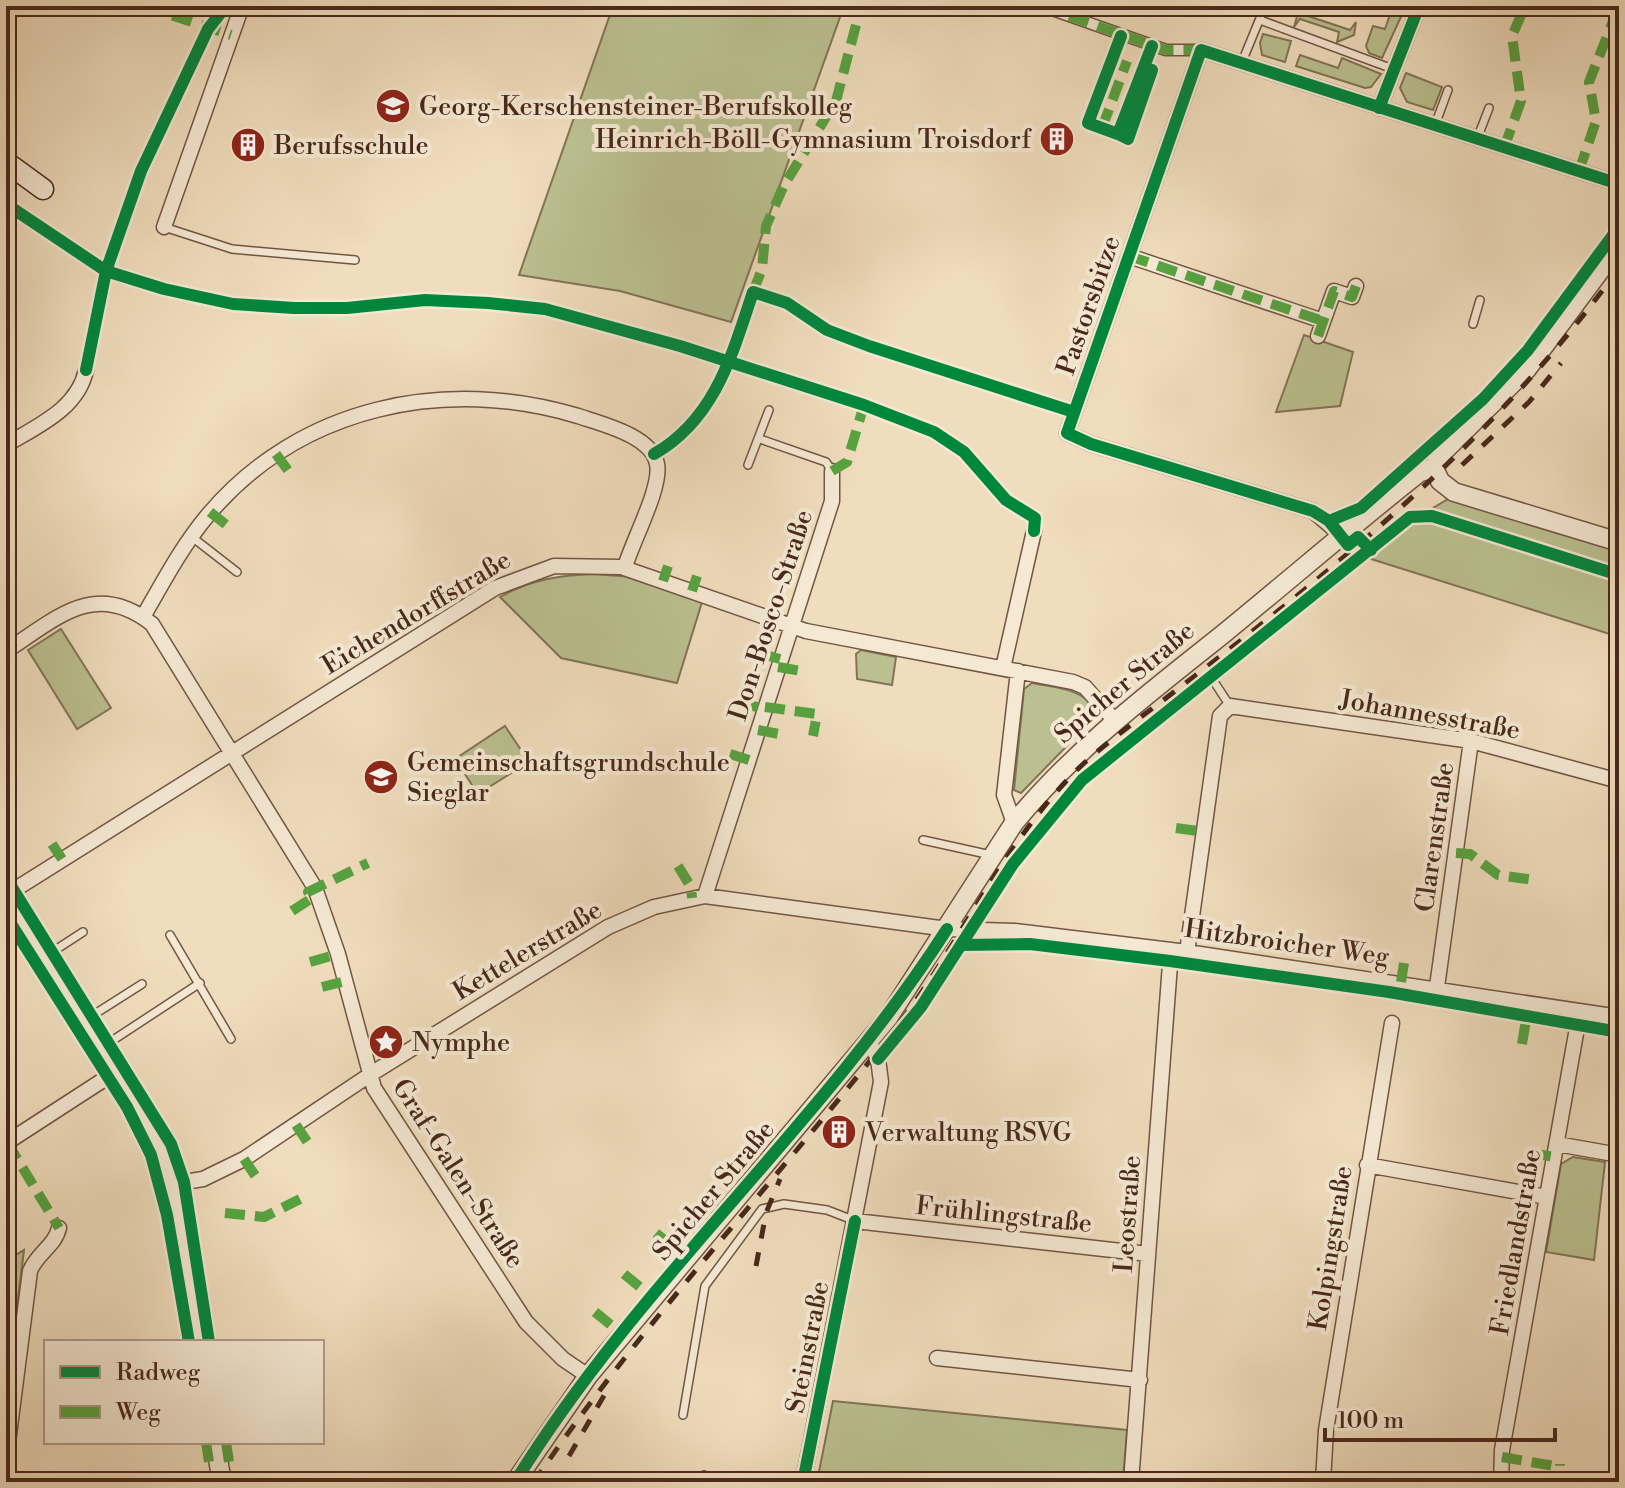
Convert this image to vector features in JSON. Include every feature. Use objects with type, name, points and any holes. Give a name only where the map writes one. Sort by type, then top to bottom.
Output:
[{"type":"main road","points":[[6,162],[43,189]]},
{"type":"street","points":[[164,227],[242,6]]},
{"type":"street","points":[[1041,6],[1166,50],[1201,50],[1242,62],[1619,184]]},
{"type":"street","points":[[1379,108],[1419,6]]},
{"type":"street","name":"Pastorsbitze","points":[[1201,50],[1067,433],[1091,444],[1313,511],[1340,534]]},
{"type":"street","name":"Spicher Straße","points":[[515,1482],[588,1376],[869,1041],[947,929],[1014,823],[1064,767],[1115,721],[1340,534],[1420,472],[1434,468],[1440,455],[1533,362],[1619,245]]},
{"type":"street","points":[[1129,256],[1323,321]]},
{"type":"street","points":[[1318,336],[1334,291],[1352,297],[1356,286]]},
{"type":"street","points":[[6,445],[69,404],[79,392],[86,370]]},
{"type":"street","points":[[6,651],[86,603],[112,603],[143,617],[210,512],[256,468],[301,437],[329,424],[412,402],[488,398],[532,404],[589,420],[649,448],[657,463],[657,480],[625,567]]},
{"type":"street","points":[[1434,468],[1440,481],[1454,492],[1619,542]]},
{"type":"street","name":"Don-Bosco-Straße","points":[[705,896],[832,501],[832,471]]},
{"type":"street","points":[[1014,823],[1004,795],[1010,670],[1034,531]]},
{"type":"street","name":"Eichendorffstraße","points":[[6,896],[495,588],[522,575],[554,566],[625,567],[791,626],[1085,687],[1115,721]]},
{"type":"street","name":"Graf-Galen-Straße","points":[[143,617],[174,656],[290,843],[321,901],[374,1088],[526,1322],[563,1359],[588,1376]]},
{"type":"street","points":[[1187,952],[1220,716],[1230,706]]},
{"type":"street","name":"Johannesstraße","points":[[1230,706],[1471,741],[1619,781]]},
{"type":"street","name":"Clarenstraße","points":[[1437,987],[1471,741]]},
{"type":"street","points":[[6,896],[156,1138],[172,1184],[199,1340]]},
{"type":"street","name":"Kettelerstraße","points":[[172,1184],[223,1171],[371,1074],[608,927],[654,907],[705,896],[947,929]]},
{"type":"street","name":"Hitzbroicher Weg","points":[[947,929],[1015,931],[1187,952],[1437,987],[1619,1017]]},
{"type":"street","name":"Leostraße","points":[[1131,1482],[1171,951]]},
{"type":"street","name":"Friedlandstraße","points":[[1501,1482],[1502,1450],[1580,1011]]},
{"type":"street","name":"Kolpingstraße","points":[[1323,1482],[1326,1430],[1392,1023]]},
{"type":"street","name":"Steinstraße","points":[[803,1482],[881,1082],[878,1059],[869,1041]]},
{"type":"street","points":[[6,1143],[117,1071]]},
{"type":"street","points":[[1557,1144],[1619,1155]]},
{"type":"street","points":[[1367,1165],[1547,1197]]},
{"type":"street","name":"Frühlingstraße","points":[[855,1221],[1148,1254]]},
{"type":"street","points":[[6,1458],[30,1271],[36,1257],[57,1237],[59,1228]]},
{"type":"street","points":[[937,1358],[1140,1380]]},
{"type":"street","points":[[215,1444],[222,1482]]},
{"type":"street","points":[[6,1479],[44,1482]]},
{"type":"lane","points":[[1242,62],[1265,6]]},
{"type":"lane","points":[[1260,20],[1394,70]]},
{"type":"lane","points":[[1435,125],[1448,90]]},
{"type":"lane","points":[[1477,139],[1489,108]]},
{"type":"lane","points":[[164,227],[232,249],[355,260]]},
{"type":"lane","points":[[1473,324],[1480,300]]},
{"type":"lane","points":[[748,465],[769,410]]},
{"type":"lane","name":"Don-Bosco-Straße","points":[[760,439],[826,462],[832,471]]},
{"type":"lane","points":[[192,537],[237,572]]},
{"type":"lane","points":[[1211,677],[1230,706]]},
{"type":"lane","points":[[923,840],[993,856]]},
{"type":"lane","points":[[6,937],[25,927]]},
{"type":"lane","points":[[44,957],[83,932]]},
{"type":"lane","points":[[170,935],[231,1039]]},
{"type":"lane","points":[[102,1047],[200,983]]},
{"type":"lane","points":[[85,1020],[142,984]]},
{"type":"lane","points":[[683,1415],[705,1286],[762,1209],[784,1204],[827,1210],[855,1221]]},
{"type":"green space","points":[[613,6],[844,6],[731,322],[620,291],[519,275]]},
{"type":"green space","points":[[1300,6],[1304,6],[1302,14],[1350,30],[1356,22],[1354,35],[1337,42],[1339,32],[1300,19],[1294,27]]},
{"type":"green space","points":[[1393,6],[1406,6],[1382,58],[1369,53],[1366,46],[1373,26],[1385,29]]},
{"type":"green space","points":[[1263,34],[1291,41],[1285,62],[1262,55],[1260,43]]},
{"type":"green space","points":[[1300,55],[1338,68],[1342,58],[1381,74],[1371,87],[1365,88],[1296,66]]},
{"type":"green space","points":[[1406,73],[1442,87],[1433,110],[1407,102],[1400,88]]},
{"type":"green space","points":[[1304,335],[1353,352],[1340,406],[1276,412]]},
{"type":"green space","points":[[1448,499],[1619,550],[1619,637],[1368,558],[1408,523]]},
{"type":"green space","points":[[594,574],[633,577],[702,602],[677,683],[561,658],[500,597],[522,586],[545,580]]},
{"type":"green space","points":[[61,629],[111,708],[77,729],[28,650]]},
{"type":"green space","points":[[861,650],[896,657],[892,685],[857,679],[856,654]]},
{"type":"green space","points":[[1032,683],[1079,695],[1087,700],[1096,716],[1021,793],[1014,790],[1024,689]]},
{"type":"green space","points":[[505,726],[529,762],[478,794],[455,759]]},
{"type":"green space","points":[[1573,1157],[1605,1162],[1594,1260],[1546,1252],[1561,1164]]},
{"type":"green space","points":[[24,1250],[14,1333],[6,1332],[6,1261]]},
{"type":"green space","points":[[833,1401],[1127,1430],[1123,1482],[817,1482]]},
{"type":"railway","points":[[534,1482],[620,1364],[898,1025],[1002,865],[1046,804],[1088,759],[1325,573],[1417,493],[1544,363],[1619,268]]},
{"type":"railway","points":[[1462,465],[1529,402],[1561,363]]},
{"type":"railway","points":[[756,1266],[766,1213],[780,1179]]},
{"type":"railway","points":[[569,1456],[606,1392]]},
{"type":"marked path","points":[[144,6],[231,35]]},
{"type":"marked path","points":[[753,292],[762,269],[766,226],[784,185],[836,101],[861,6]]},
{"type":"marked path","points":[[1041,6],[1166,50],[1201,50]]},
{"type":"marked path","points":[[1504,148],[1521,101],[1512,36],[1525,6]]},
{"type":"marked path","points":[[1579,171],[1596,121],[1589,82],[1619,6]]},
{"type":"marked path","points":[[1102,128],[1127,61]]},
{"type":"marked path","points":[[1129,256],[1323,321]]},
{"type":"marked path","points":[[1318,336],[1334,291],[1352,297],[1356,286]]},
{"type":"marked path","points":[[832,471],[847,462],[864,405]]},
{"type":"marked path","points":[[276,454],[292,476]]},
{"type":"marked path","points":[[210,512],[233,530]]},
{"type":"marked path","points":[[663,581],[668,566]]},
{"type":"marked path","points":[[692,591],[697,576]]},
{"type":"marked path","points":[[762,654],[780,659]]},
{"type":"marked path","points":[[778,667],[801,671]]},
{"type":"marked path","points":[[739,701],[765,710]]},
{"type":"marked path","points":[[765,707],[817,714],[813,736]]},
{"type":"marked path","points":[[758,730],[784,735]]},
{"type":"marked path","points":[[730,754],[749,760]]},
{"type":"marked path","points":[[1176,828],[1205,832]]},
{"type":"marked path","points":[[52,844],[62,859]]},
{"type":"marked path","points":[[1456,853],[1470,854],[1498,875],[1534,880]]},
{"type":"marked path","points":[[292,911],[312,898],[308,892],[368,863]]},
{"type":"marked path","points":[[678,866],[691,887],[692,898]]},
{"type":"marked path","points":[[310,962],[338,954]]},
{"type":"marked path","points":[[1401,982],[1404,963]]},
{"type":"marked path","points":[[322,987],[346,981]]},
{"type":"marked path","points":[[1522,1044],[1527,1014]]},
{"type":"marked path","points":[[296,1125],[312,1149]]},
{"type":"marked path","points":[[7,1142],[59,1228]]},
{"type":"marked path","points":[[1531,1153],[1554,1157]]},
{"type":"marked path","points":[[244,1159],[260,1183]]},
{"type":"marked path","points":[[225,1213],[264,1217],[300,1199]]},
{"type":"marked path","points":[[656,1233],[685,1257]]},
{"type":"marked path","points":[[624,1274],[652,1297]]},
{"type":"marked path","points":[[595,1312],[622,1334]]},
{"type":"marked path","points":[[206,1444],[212,1482]]},
{"type":"marked path","points":[[226,1444],[232,1482]]},
{"type":"marked path","points":[[1502,1457],[1560,1467],[1560,1464]]},
{"type":"marked path","points":[[26,1480],[44,1482]]},
{"type":"cycle path","points":[[86,370],[106,271],[141,171],[208,29],[226,6]]},
{"type":"cycle path","points":[[1379,108],[1419,6]]},
{"type":"cycle path","points":[[1118,134],[1088,123],[1121,36]]},
{"type":"cycle path","points":[[1152,46],[1118,134],[1128,139],[1152,70]]},
{"type":"cycle path","points":[[1371,550],[1358,537],[1348,545],[1329,521],[1313,511],[1091,444],[1067,433],[1201,50],[1619,184]]},
{"type":"cycle path","points":[[6,204],[106,271],[164,289],[233,304],[347,308],[425,300],[488,303],[545,309],[680,346],[864,405],[934,432],[964,452],[1006,500],[1035,518],[1034,531]]},
{"type":"cycle path","points":[[1329,521],[1361,508],[1483,399],[1528,350],[1619,227]]},
{"type":"cycle path","points":[[654,454],[675,440],[707,404],[729,362],[753,292],[787,303],[827,330],[869,346],[1074,412]]},
{"type":"cycle path","points":[[878,1059],[921,1007],[1013,864],[1082,780],[1410,517],[1432,516],[1619,575]]},
{"type":"cycle path","points":[[6,878],[171,1144],[184,1182],[209,1340]]},
{"type":"cycle path","points":[[6,916],[127,1107],[151,1155],[167,1215],[189,1340]]},
{"type":"cycle path","points":[[515,1482],[564,1409],[617,1339],[844,1070],[947,929]]},
{"type":"cycle path","points":[[961,945],[1030,944],[1170,961],[1389,992],[1619,1032]]},
{"type":"cycle path","points":[[803,1482],[855,1221]]},
{"type":"place","name":"Georg-Kerschensteiner-Berufskolleg","points":[[393,106]]},
{"type":"place","name":"Heinrich-Böll-Gymnasium Troisdorf","points":[[1057,139]]},
{"type":"place","name":"Berufsschule","points":[[248,145]]},
{"type":"place","name":"Gemeinschaftsgrundschule Sieglar","points":[[381,777]]},
{"type":"place","name":"Nymphe","points":[[386,1042]]},
{"type":"place","name":"Verwaltung RSVG","points":[[839,1132]]}]
